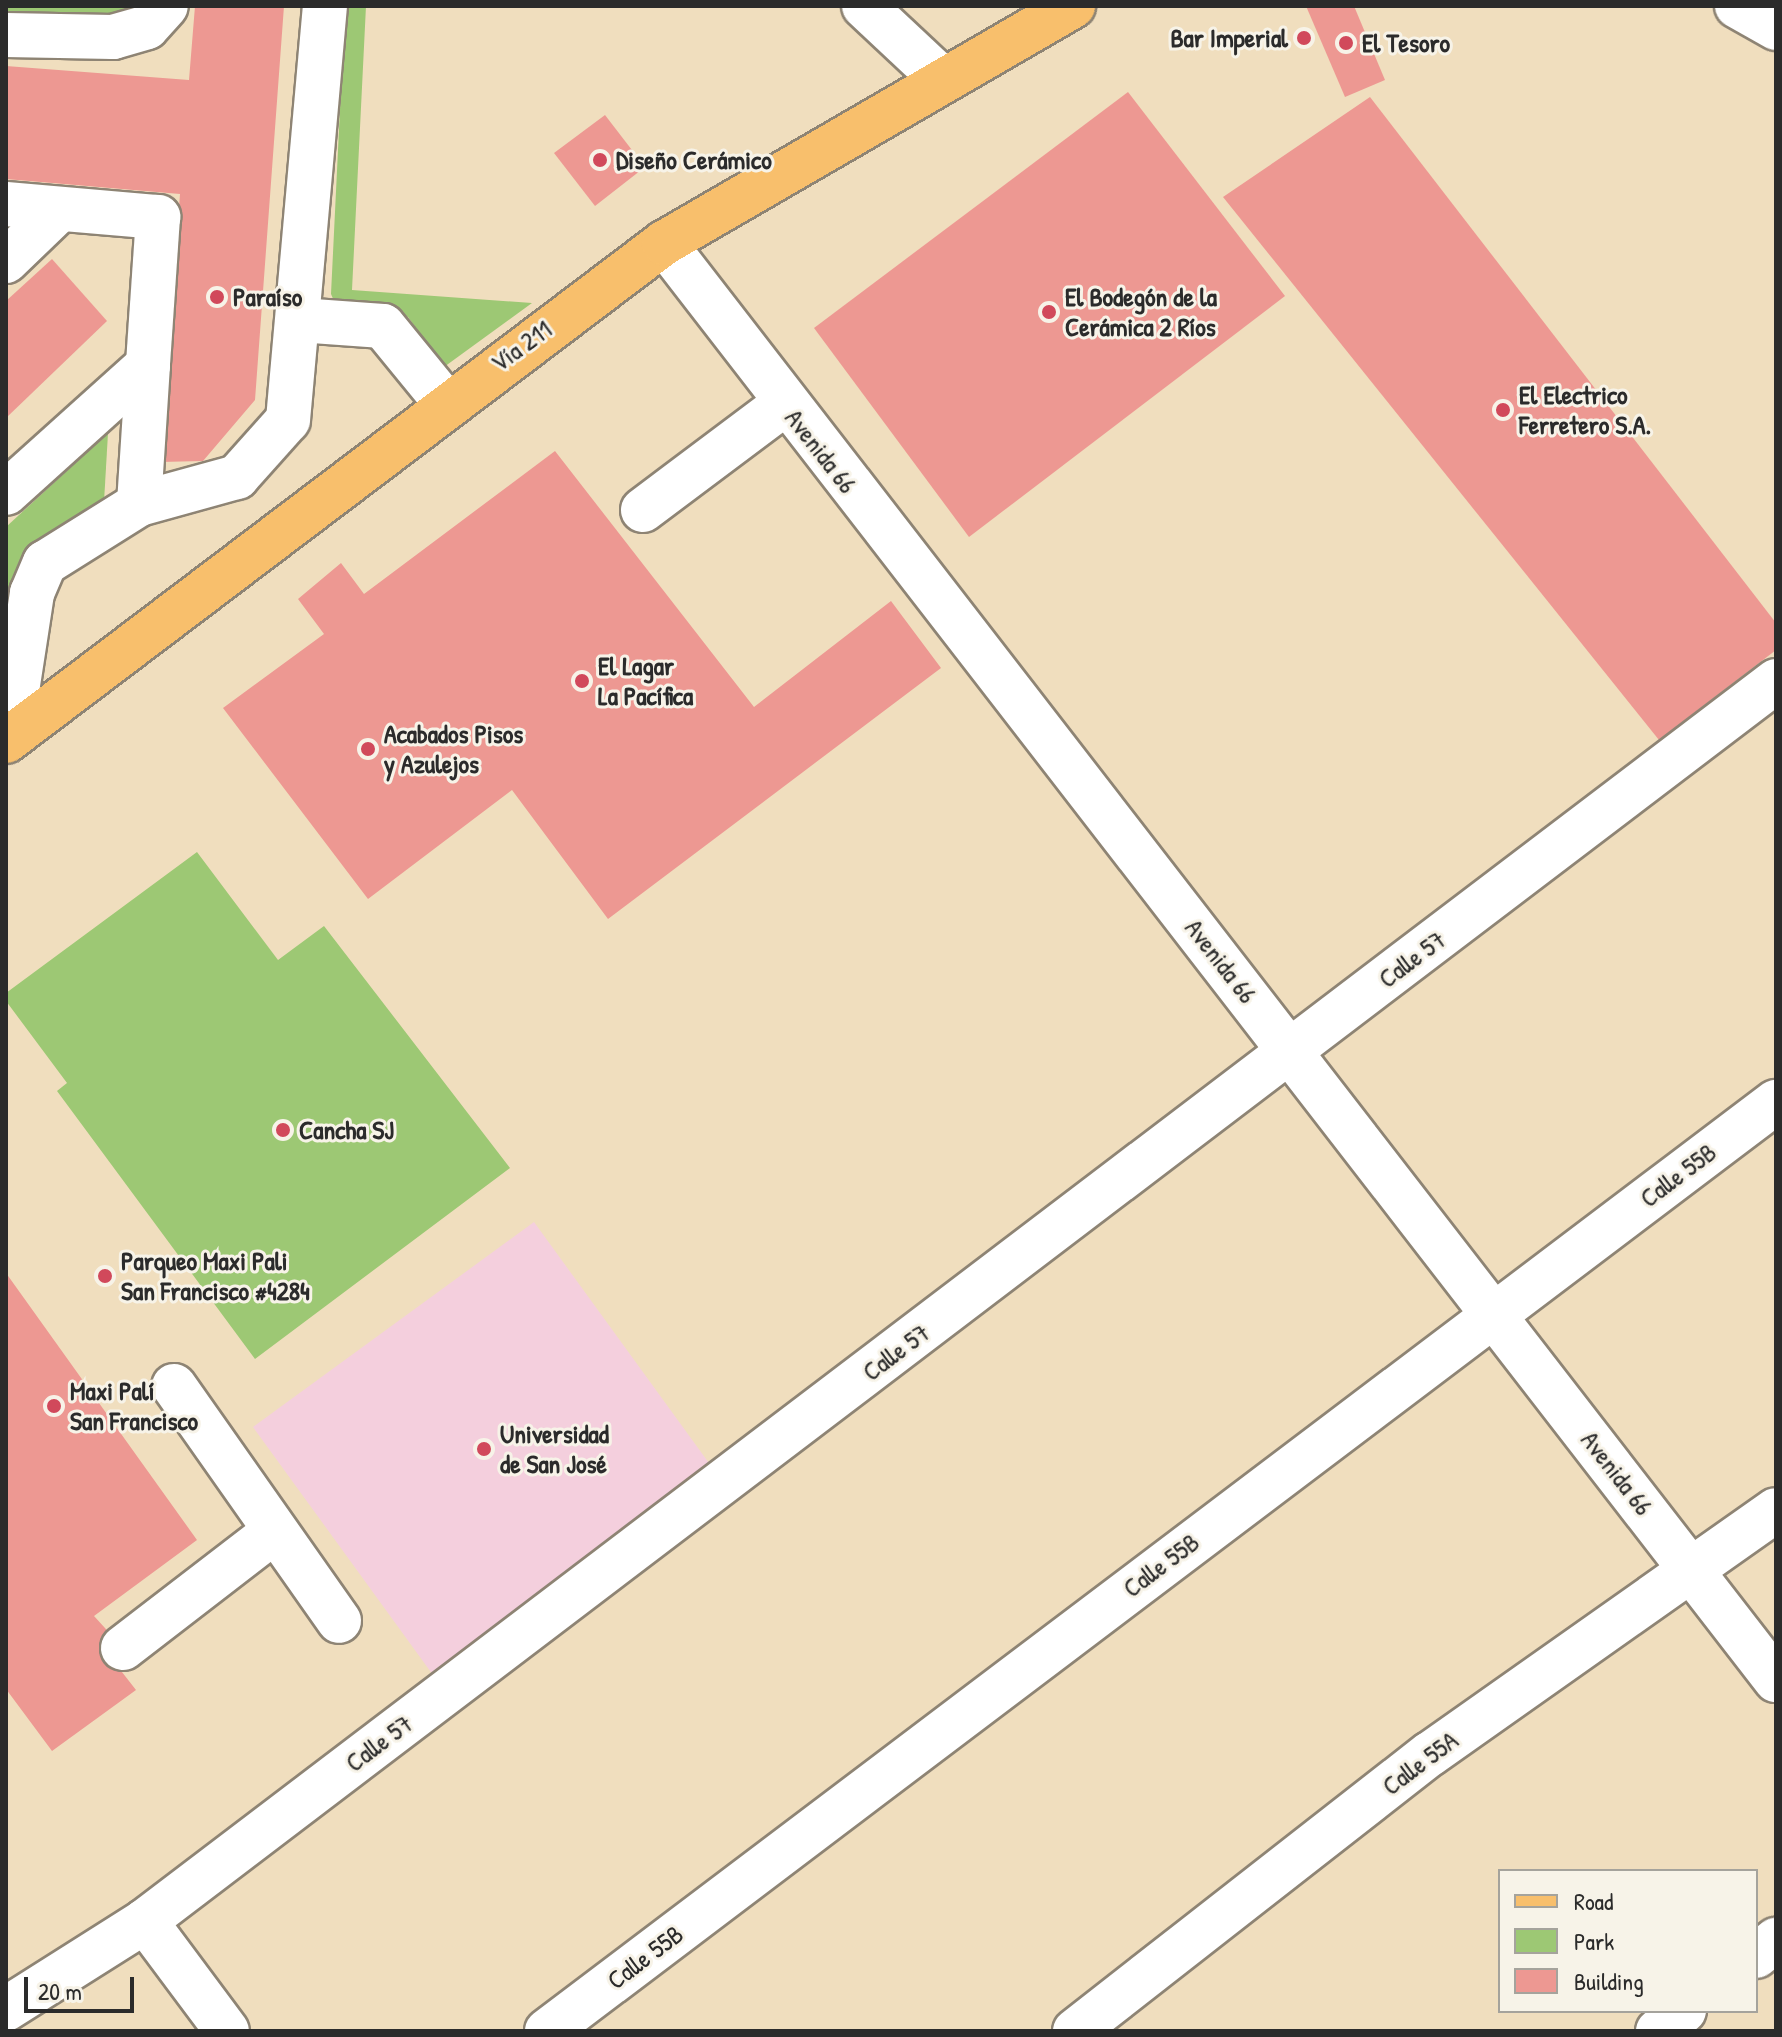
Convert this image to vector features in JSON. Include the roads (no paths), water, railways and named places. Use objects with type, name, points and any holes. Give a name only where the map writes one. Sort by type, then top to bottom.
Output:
[{"type":"main road","name":"Vía 211","points":[[8,739],[445,402],[664,243],[1073,6]]},
{"type":"street","points":[[6,35],[113,37],[147,27],[166,6]]},
{"type":"street","points":[[8,739],[37,578],[63,548],[139,504],[213,489],[268,451],[293,407],[325,6]]},
{"type":"street","points":[[864,6],[943,80]]},
{"type":"street","points":[[1737,6],[1776,28]]},
{"type":"street","points":[[6,204],[158,217],[139,504]]},
{"type":"street","points":[[6,261],[60,209]]},
{"type":"street","name":"Avenida 66","points":[[664,243],[784,404],[1292,1051],[1776,1680]]},
{"type":"street","points":[[299,320],[383,326],[445,402]]},
{"type":"street","points":[[6,493],[148,365]]},
{"type":"street","points":[[643,510],[784,404]]},
{"type":"street","name":"Calle 57","points":[[6,2009],[145,1921],[1776,681]]},
{"type":"street","name":"Calle 55B","points":[[547,2031],[1776,1102]]},
{"type":"street","points":[[174,1386],[271,1534],[339,1621]]},
{"type":"street","name":"Calle 55A","points":[[1075,2031],[1430,1754],[1694,1573],[1776,1510]]},
{"type":"street","points":[[123,1648],[271,1534]]},
{"type":"street","points":[[145,1921],[227,2031]]},
{"type":"street","points":[[1758,1954],[1776,1940]]},
{"type":"street","points":[[1658,2031],[1681,2013]]},
{"type":"place","name":"Bar Imperial","points":[[1304,38]]},
{"type":"place","name":"El Tesoro","points":[[1346,43]]},
{"type":"place","name":"Diseño Cerámico","points":[[600,160]]},
{"type":"place","name":"Paraíso","points":[[217,297]]},
{"type":"place","name":"El Bodegón de la Cerámica 2 Ríos","points":[[1049,312]]},
{"type":"place","name":"El Electrico Ferretero S.A.","points":[[1503,410]]},
{"type":"place","name":"El Lagar La Pacífica","points":[[582,681]]},
{"type":"place","name":"Acabados Pisos y Azulejos","points":[[368,749]]},
{"type":"place","name":"Cancha SJ","points":[[283,1130]]},
{"type":"place","name":"Parqueo Maxi Pali San Francisco #4284","points":[[105,1276]]},
{"type":"place","name":"Maxi Palí San Francisco","points":[[54,1406]]},
{"type":"place","name":"Universidad de San José","points":[[484,1449]]}]
